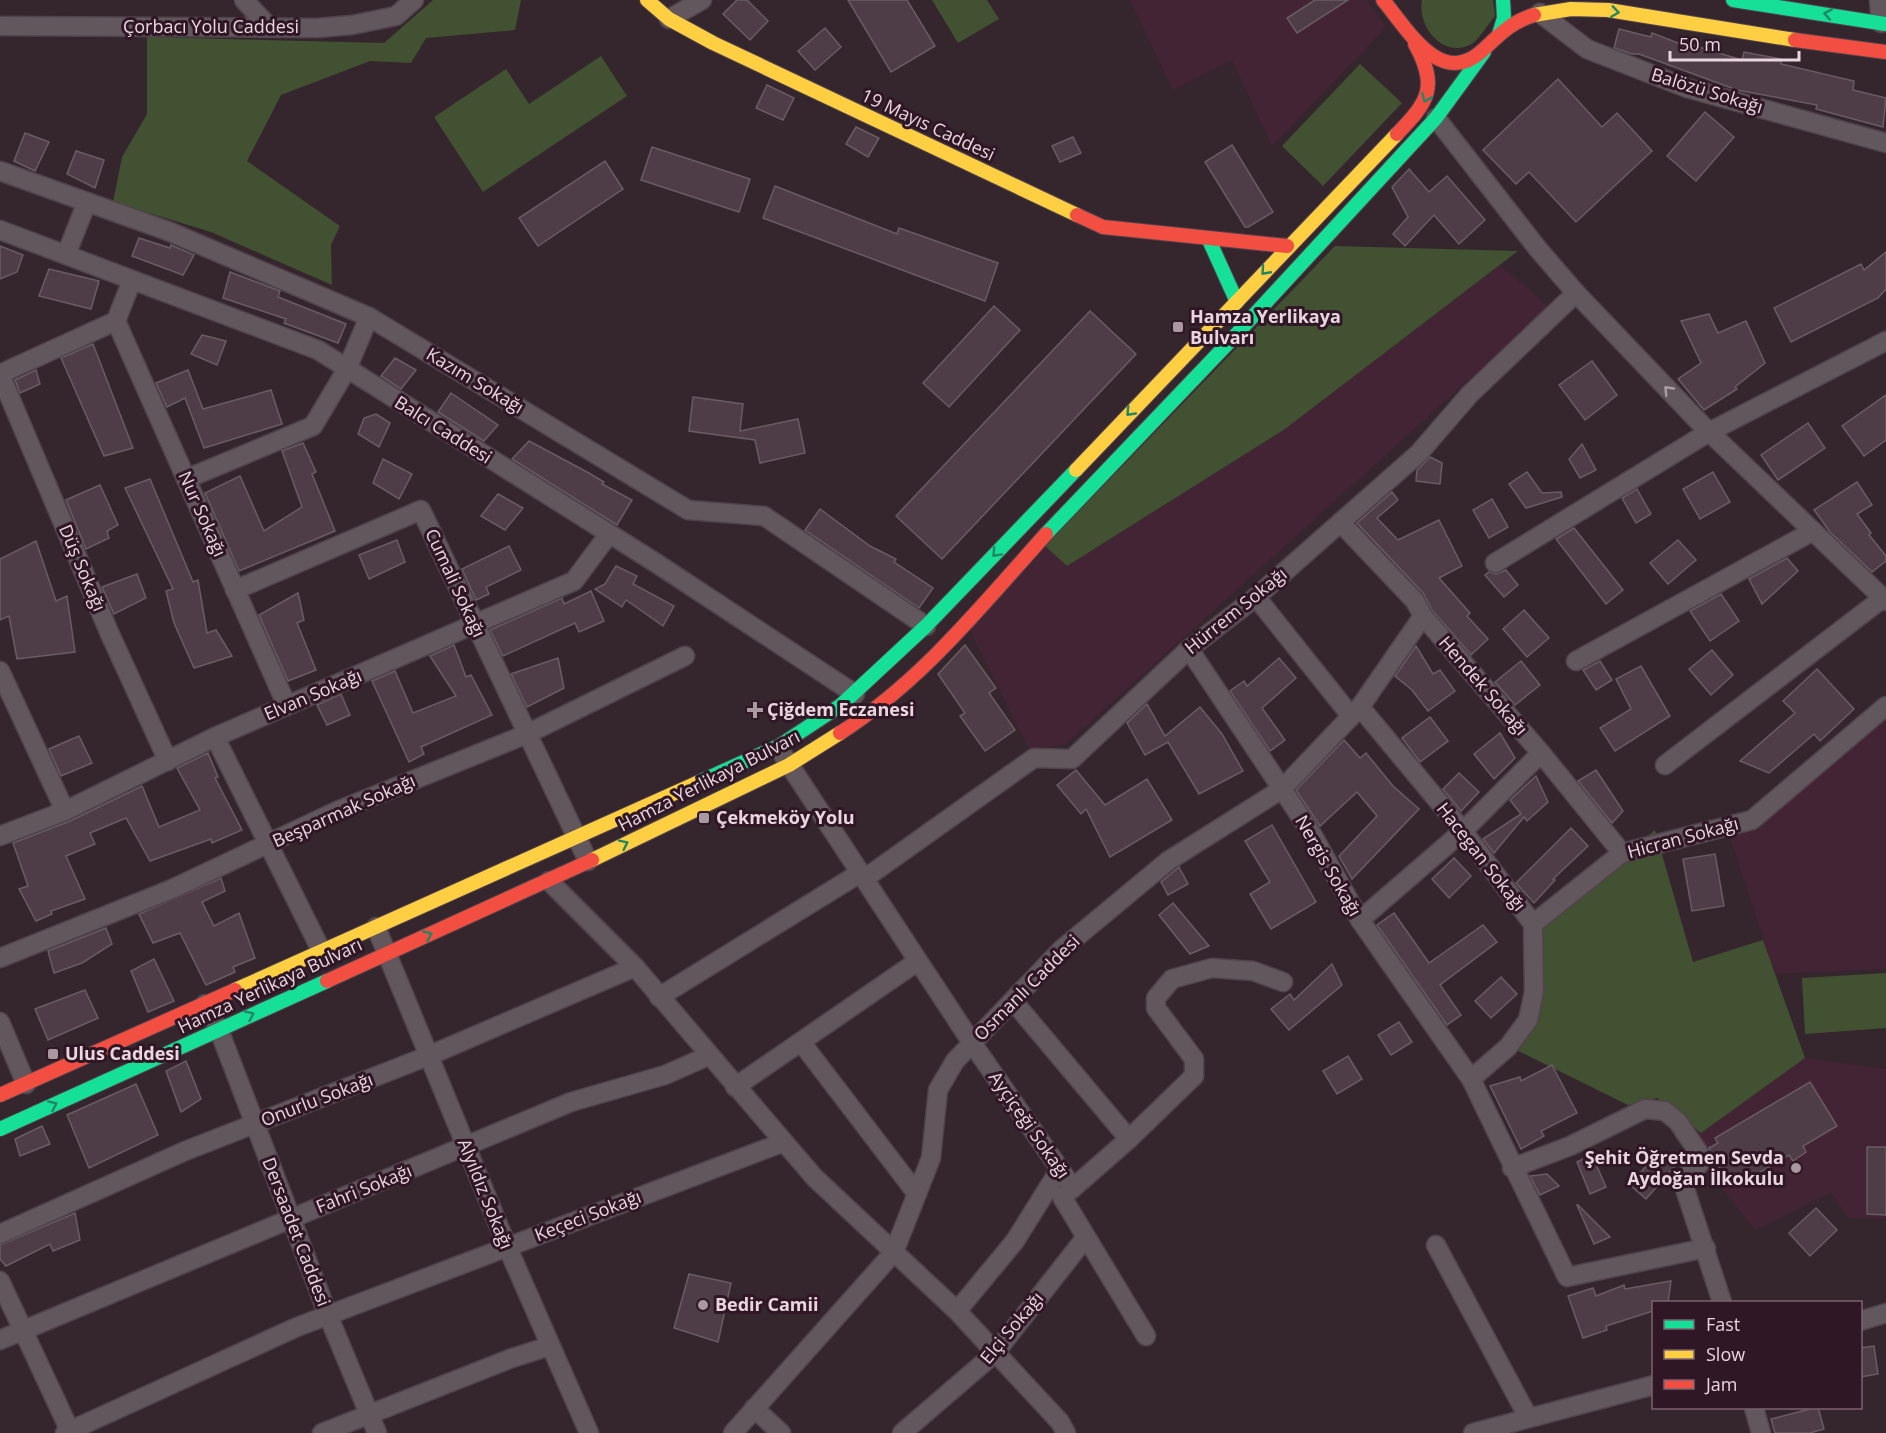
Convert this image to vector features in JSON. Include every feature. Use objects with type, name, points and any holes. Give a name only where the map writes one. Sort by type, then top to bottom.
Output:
[{"type":"main road","name":"19 Mayıs Caddesi","points":[[647,0],[669,19],[724,48],[1103,227],[1209,240],[1287,246]]},
{"type":"main road","name":"Hamza Yerlikaya Bulvarı","points":[[0,1095],[779,746],[855,694],[926,626],[1237,302],[1287,246],[1421,109],[1428,96],[1431,81],[1428,65],[1405,26],[1383,0]]},
{"type":"main road","points":[[1405,0],[1405,26]]},
{"type":"main road","points":[[1499,33],[1504,18],[1503,0]]},
{"type":"main road","points":[[1745,1],[1883,24]]},
{"type":"main road","points":[[1499,33],[1510,25],[1540,12],[1571,9],[1653,18],[1886,52]]},
{"type":"main road","points":[[1653,18],[1728,43],[1822,58]]},
{"type":"main road","name":"Hamza Yerlikaya Bulvarı","points":[[0,1129],[549,881],[789,765],[856,723],[929,662],[1436,118],[1499,33]]},
{"type":"main road","points":[[1415,44],[1427,54],[1441,60],[1456,62],[1471,59],[1484,52]]},
{"type":"main road","points":[[1209,240],[1237,302]]},
{"type":"street","points":[[244,0],[269,27]]},
{"type":"street","name":"Çorbacı Yolu Caddesi","points":[[0,26],[352,25],[396,16],[414,0]]},
{"type":"street","points":[[669,19],[702,0]]},
{"type":"street","points":[[1879,0],[1883,24]]},
{"type":"street","name":"Balözü Sokağı","points":[[1540,12],[1587,49],[1687,88],[1886,143]]},
{"type":"street","points":[[1436,118],[1531,241],[1576,293],[1709,432],[1885,599],[1665,765]]},
{"type":"street","name":"Kazım Sokağı","points":[[0,171],[168,231],[369,317],[688,510],[764,516],[926,626]]},
{"type":"street","points":[[66,255],[87,202]]},
{"type":"street","name":"Balcı Caddesi","points":[[0,230],[318,351],[609,534],[855,694]]},
{"type":"street","points":[[0,374],[116,321],[132,280]]},
{"type":"street","name":"Hürrem Sokağı","points":[[659,997],[862,876],[1034,758],[1072,759],[1189,649],[1256,597],[1419,453],[1470,394],[1576,293]]},
{"type":"street","points":[[186,479],[313,426],[347,369],[369,317]]},
{"type":"street","name":"Nur Sokağı","points":[[116,321],[288,706]]},
{"type":"street","points":[[1495,563],[1709,432],[1886,342]]},
{"type":"street","name":"Düş Sokağı","points":[[0,374],[109,632],[168,761]]},
{"type":"street","name":"Cumali Sokağı","points":[[235,590],[421,510],[588,861]]},
{"type":"street","name":"Hendek Sokağı","points":[[1341,523],[1415,601],[1423,616],[1541,753],[1622,853]]},
{"type":"street","points":[[1576,662],[1813,531]]},
{"type":"street","name":"Elvan Sokağı","points":[[0,836],[64,811],[216,737],[574,581],[609,534]]},
{"type":"street","name":"Hacegan Sokağı","points":[[1256,597],[1355,712],[1463,831],[1533,924],[1534,992],[1528,1020],[1508,1047],[1471,1079]]},
{"type":"street","name":"Osmanlı Caddesi","points":[[733,1433],[894,1252],[931,1158],[938,1090],[955,1061],[1062,949],[1168,861],[1282,789],[1355,712],[1423,616]]},
{"type":"street","name":"Nergis Sokağı","points":[[1189,649],[1312,834],[1360,920],[1471,1079],[1512,1168],[1567,1277],[1706,1248]]},
{"type":"street","name":"Beşparmak Sokağı","points":[[0,958],[172,889],[337,811],[527,734],[684,656]]},
{"type":"street","points":[[0,671],[64,811]]},
{"type":"street","name":"Hicran Sokağı","points":[[1533,924],[1622,853],[1752,820],[1886,706]]},
{"type":"street","points":[[216,737],[322,952]]},
{"type":"street","name":"Ayçiçeği Sokağı","points":[[779,746],[789,765],[972,1043],[1073,1188],[1062,1197],[1146,1336]]},
{"type":"street","points":[[1360,920],[1463,831],[1541,753]]},
{"type":"street","points":[[549,881],[635,967],[708,1056],[815,1178],[957,1311],[1060,1422],[1066,1433]]},
{"type":"street","name":"Alyıldız Sokağı","points":[[376,927],[507,1246],[589,1433]]},
{"type":"street","points":[[735,1087],[918,961]]},
{"type":"street","name":"Onurlu Sokağı","points":[[0,1234],[185,1151],[428,1056],[635,967]]},
{"type":"street","points":[[1073,1188],[1129,1139],[1194,1076],[1194,1059],[1156,1008],[1156,998],[1172,979],[1212,968],[1253,971],[1283,982]]},
{"type":"street","points":[[1013,1000],[1129,1139]]},
{"type":"street","name":"Dersaadet Caddesi","points":[[205,1004],[219,1030],[328,1315],[377,1433]]},
{"type":"street","points":[[0,1022],[26,1084]]},
{"type":"street","points":[[801,1042],[916,1194]]},
{"type":"street","name":"Fahri Sokağı","points":[[0,1340],[571,1102],[665,1075],[708,1056]]},
{"type":"street","points":[[1512,1168],[1570,1146],[1645,1109],[1665,1111],[1678,1122],[1703,1159],[1700,1166],[1685,1177],[1683,1183],[1722,1301]]},
{"type":"street","name":"Keçeci Sokağı","points":[[69,1432],[328,1315],[784,1142]]},
{"type":"street","points":[[957,1311],[1015,1241],[1060,1169]]},
{"type":"street","name":"Elçi Sokağı","points":[[902,1433],[995,1353],[1086,1237]]},
{"type":"street","points":[[1436,1245],[1528,1417]]},
{"type":"street","points":[[0,1281],[69,1432]]},
{"type":"street","points":[[1862,1320],[1886,1313]]},
{"type":"street","points":[[321,1433],[512,1358],[550,1346]]},
{"type":"street","points":[[1482,1432],[1528,1417],[1652,1384]]},
{"type":"street","points":[[754,1408],[781,1433]]},
{"type":"street","points":[[1755,1409],[1761,1433]]},
{"type":"shaded area","points":[[1130,0],[1367,0],[1386,27],[1272,146],[1232,60],[1173,90]]},
{"type":"shaded area","points":[[1500,265],[1549,307],[1065,745],[1029,749],[967,624],[1045,546],[1067,566],[1285,429]]},
{"type":"shaded area","points":[[1886,699],[1886,969],[1775,974],[1730,838]]},
{"type":"shaded area","name":"Şehit Öğretmen Sevda Aydoğan İlkokulu","points":[[1805,1058],[1886,1069],[1886,1219],[1848,1218],[1831,1192],[1755,1230],[1687,1143]]},
{"type":"green space","points":[[433,0],[521,0],[515,30],[426,38],[411,63],[370,61],[281,95],[247,161],[340,226],[331,245],[332,285],[211,232],[113,202],[122,157],[147,114],[147,37],[384,43]]},
{"type":"green space","points":[[932,0],[987,0],[999,19],[958,43]]},
{"type":"green space","points":[[1422,0],[1493,0],[1495,16],[1473,43],[1460,48],[1450,47],[1441,43],[1428,29],[1423,20]]},
{"type":"green space","points":[[601,56],[627,96],[483,192],[434,117],[506,69],[529,104]]},
{"type":"green space","points":[[1360,64],[1402,103],[1323,186],[1282,146]]},
{"type":"green space","points":[[1335,246],[1518,251],[1285,429],[1067,566],[1045,546]]},
{"type":"green space","points":[[1655,830],[1693,962],[1763,940],[1805,1058],[1701,1133],[1657,1098],[1628,1105],[1508,1046],[1538,1016],[1530,933]]},
{"type":"green space","points":[[1886,973],[1886,1028],[1805,1034],[1802,978]]},
{"type":"building","points":[[737,0],[747,0],[768,21],[750,40],[723,14]]},
{"type":"building","points":[[848,0],[907,0],[935,46],[891,72]]},
{"type":"building","points":[[1315,0],[1348,0],[1297,33],[1287,18]]},
{"type":"building","points":[[825,28],[841,47],[815,70],[798,51]]},
{"type":"building","points":[[1619,29],[1651,37],[1652,33],[1691,48],[1692,45],[1742,60],[1744,52],[1781,59],[1781,64],[1854,81],[1853,90],[1886,98],[1883,127],[1816,109],[1817,105],[1737,90],[1639,54],[1614,48]]},
{"type":"building","points":[[1558,79],[1602,127],[1617,113],[1652,151],[1576,222],[1529,172],[1516,184],[1483,150]]},
{"type":"building","points":[[767,85],[794,98],[783,120],[756,108]]},
{"type":"building","points":[[1705,112],[1734,137],[1696,181],[1667,156]]},
{"type":"building","points":[[856,127],[879,138],[868,157],[846,144]]},
{"type":"building","points":[[25,133],[49,142],[35,171],[14,161]]},
{"type":"building","points":[[1073,137],[1081,153],[1060,162],[1052,146]]},
{"type":"building","points":[[1232,145],[1273,212],[1248,227],[1245,227],[1205,162]]},
{"type":"building","points":[[652,147],[750,179],[739,212],[641,180]]},
{"type":"building","points":[[76,151],[104,160],[95,188],[67,174]]},
{"type":"building","points":[[605,161],[623,189],[538,246],[519,218]]},
{"type":"building","points":[[1409,169],[1429,192],[1447,176],[1485,220],[1459,244],[1434,215],[1405,246],[1393,234],[1408,217],[1392,187]]},
{"type":"building","points":[[775,186],[897,234],[899,228],[998,263],[985,301],[763,218]]},
{"type":"building","points":[[139,238],[170,248],[171,245],[194,255],[183,275],[132,256]]},
{"type":"building","points":[[0,246],[23,255],[17,272],[0,279]]},
{"type":"building","points":[[1886,252],[1886,289],[1878,298],[1791,342],[1774,308],[1861,264],[1864,270]]},
{"type":"building","points":[[49,269],[99,281],[91,309],[39,296]]},
{"type":"building","points":[[230,272],[280,291],[278,297],[346,324],[338,343],[284,323],[286,319],[223,298]]},
{"type":"building","points":[[994,306],[1020,330],[949,407],[923,383]]},
{"type":"building","points":[[1090,311],[1136,354],[942,559],[896,516]]},
{"type":"building","points":[[1709,314],[1718,333],[1746,321],[1765,363],[1735,387],[1737,389],[1704,410],[1678,379],[1701,363],[1681,321]]},
{"type":"building","points":[[202,335],[226,341],[217,365],[191,354]]},
{"type":"building","points":[[93,344],[133,448],[104,456],[61,358]]},
{"type":"building","points":[[395,358],[416,370],[401,389],[381,376]]},
{"type":"building","points":[[1592,361],[1617,395],[1585,420],[1559,385]]},
{"type":"building","points":[[36,370],[40,384],[20,393],[15,380]]},
{"type":"building","points":[[188,370],[203,409],[271,390],[282,424],[204,448],[185,398],[167,407],[156,383]]},
{"type":"building","points":[[451,393],[498,425],[484,441],[438,412]]},
{"type":"building","points":[[1886,395],[1886,440],[1864,456],[1842,426]]},
{"type":"building","points":[[693,397],[743,404],[740,431],[798,419],[805,453],[760,463],[755,440],[689,431]]},
{"type":"building","points":[[376,414],[390,423],[379,447],[358,434],[364,418]]},
{"type":"building","points":[[1808,423],[1825,448],[1778,480],[1761,455]]},
{"type":"building","points":[[529,441],[587,472],[604,482],[602,484],[632,500],[617,525],[512,459]]},
{"type":"building","points":[[303,443],[316,472],[312,474],[335,531],[239,571],[205,493],[240,476],[264,531],[302,507],[282,451]]},
{"type":"building","points":[[1582,444],[1596,470],[1580,478],[1569,459]]},
{"type":"building","points":[[1430,457],[1442,463],[1440,484],[1416,481],[1417,470]]},
{"type":"building","points":[[383,459],[412,474],[399,499],[373,483]]},
{"type":"building","points":[[1527,472],[1542,493],[1561,492],[1562,497],[1526,508],[1509,484]]},
{"type":"building","points":[[1713,472],[1730,502],[1700,519],[1683,489]]},
{"type":"building","points":[[150,479],[193,582],[198,580],[207,633],[216,630],[232,656],[194,668],[174,623],[166,591],[173,589],[125,488]]},
{"type":"building","points":[[1857,482],[1872,505],[1857,514],[1871,533],[1869,535],[1886,556],[1886,561],[1872,572],[1830,532],[1814,510]]},
{"type":"building","points":[[100,485],[118,525],[107,531],[109,538],[86,549],[66,500]]},
{"type":"building","points":[[1637,489],[1651,514],[1636,523],[1622,498]]},
{"type":"building","points":[[1392,492],[1398,500],[1377,518],[1398,540],[1439,520],[1462,566],[1439,578],[1470,613],[1467,616],[1488,639],[1471,655],[1432,610],[1423,593],[1357,523]]},
{"type":"building","points":[[498,494],[523,508],[505,530],[481,516]]},
{"type":"building","points":[[1492,499],[1508,527],[1489,538],[1473,510]]},
{"type":"building","points":[[820,509],[870,546],[896,559],[894,562],[933,588],[919,608],[805,530]]},
{"type":"building","points":[[1574,528],[1623,590],[1606,604],[1556,539]]},
{"type":"building","points":[[397,540],[405,562],[369,579],[359,555]]},
{"type":"building","points":[[1678,540],[1696,560],[1668,584],[1650,563]]},
{"type":"building","points":[[36,541],[56,601],[67,596],[75,652],[17,659],[9,616],[0,620],[0,559]]},
{"type":"building","points":[[509,546],[521,570],[486,587],[489,594],[476,600],[462,569]]},
{"type":"building","points":[[1787,558],[1798,571],[1762,604],[1749,579]]},
{"type":"building","points":[[616,566],[637,576],[633,584],[674,606],[663,626],[626,600],[622,607],[595,589],[605,584]]},
{"type":"building","points":[[1506,570],[1518,585],[1504,597],[1485,575],[1489,572],[1496,574]]},
{"type":"building","points":[[137,574],[146,598],[114,614],[102,587]]},
{"type":"building","points":[[591,591],[604,621],[579,632],[575,623],[503,656],[490,630],[562,598],[564,604]]},
{"type":"building","points":[[298,593],[304,620],[297,623],[316,670],[288,681],[259,615]]},
{"type":"building","points":[[1721,594],[1739,621],[1710,641],[1690,611]]},
{"type":"building","points":[[1524,610],[1549,638],[1527,657],[1503,629]]},
{"type":"building","points":[[454,645],[466,677],[471,675],[492,715],[421,747],[424,754],[409,762],[372,681],[395,671],[413,713],[456,696],[430,656]]},
{"type":"building","points":[[965,645],[996,688],[989,693],[1015,730],[985,751],[960,716],[965,713],[938,674]]},
{"type":"building","points":[[1416,646],[1433,674],[1440,670],[1455,691],[1428,711],[1412,690],[1395,676]]},
{"type":"building","points":[[1712,650],[1733,675],[1711,695],[1689,669]]},
{"type":"building","points":[[558,658],[564,688],[527,707],[511,674]]},
{"type":"building","points":[[1279,658],[1296,678],[1262,708],[1285,740],[1270,751],[1230,691],[1244,681],[1247,686]]},
{"type":"building","points":[[1521,661],[1540,685],[1515,705],[1495,682]]},
{"type":"building","points":[[1600,661],[1612,680],[1596,690],[1583,670]]},
{"type":"building","points":[[1641,666],[1670,716],[1615,751],[1600,728],[1631,709],[1616,679]]},
{"type":"building","points":[[1817,669],[1854,709],[1820,741],[1814,734],[1769,773],[1740,761],[1795,713],[1783,701]]},
{"type":"building","points":[[341,694],[350,715],[327,725],[317,705]]},
{"type":"building","points":[[1147,704],[1165,736],[1200,707],[1222,734],[1243,771],[1199,794],[1168,742],[1145,755],[1127,723]]},
{"type":"building","points":[[1430,717],[1448,741],[1420,762],[1402,738]]},
{"type":"building","points":[[1500,733],[1515,758],[1494,779],[1474,754]]},
{"type":"building","points":[[79,736],[92,763],[61,776],[49,749]]},
{"type":"building","points":[[1344,740],[1360,758],[1366,753],[1393,786],[1419,809],[1352,879],[1339,856],[1377,816],[1357,792],[1320,826],[1296,790]]},
{"type":"building","points":[[208,753],[218,777],[215,778],[242,830],[212,843],[211,839],[150,861],[126,818],[90,833],[95,844],[66,856],[85,899],[51,911],[52,914],[36,921],[19,889],[28,886],[13,843],[70,821],[142,786],[159,827],[200,810],[177,768]]},
{"type":"building","points":[[1076,770],[1105,805],[1147,779],[1172,820],[1110,857],[1086,809],[1081,814],[1057,785]]},
{"type":"building","points":[[1596,770],[1623,811],[1612,823],[1578,781]]},
{"type":"building","points":[[1459,773],[1479,792],[1461,811],[1443,789]]},
{"type":"building","points":[[1536,776],[1548,802],[1527,821],[1524,817],[1494,853],[1483,839],[1521,814],[1510,800]]},
{"type":"building","points":[[1272,825],[1316,902],[1271,929],[1250,894],[1270,882],[1245,841]]},
{"type":"building","points":[[1571,828],[1588,846],[1553,879],[1555,880],[1534,903],[1516,883]]},
{"type":"building","points":[[1715,854],[1724,906],[1692,911],[1683,859]]},
{"type":"building","points":[[1454,858],[1471,876],[1449,898],[1432,879]]},
{"type":"building","points":[[1179,867],[1188,884],[1168,895],[1161,882]]},
{"type":"building","points":[[221,878],[225,891],[202,902],[214,926],[239,913],[255,958],[233,967],[235,972],[206,985],[180,933],[153,943],[139,914]]},
{"type":"building","points":[[1173,903],[1209,946],[1190,954],[1159,915]]},
{"type":"building","points":[[1394,913],[1429,963],[1483,925],[1497,942],[1440,985],[1461,1015],[1447,1025],[1377,925]]},
{"type":"building","points":[[106,928],[112,944],[82,963],[54,973],[48,951]]},
{"type":"building","points":[[154,959],[174,1001],[148,1012],[131,971]]},
{"type":"building","points":[[1332,964],[1342,985],[1289,1030],[1271,1009],[1290,994],[1294,1000]]},
{"type":"building","points":[[1501,977],[1517,994],[1491,1018],[1475,1001]]},
{"type":"building","points":[[85,990],[98,1018],[48,1040],[35,1009]]},
{"type":"building","points":[[1399,1022],[1412,1042],[1391,1055],[1378,1035]]},
{"type":"building","points":[[1348,1056],[1362,1079],[1337,1094],[1323,1071]]},
{"type":"building","points":[[186,1061],[201,1099],[181,1112],[166,1071]]},
{"type":"building","points":[[1552,1065],[1577,1113],[1541,1131],[1544,1136],[1521,1149],[1490,1086],[1520,1077],[1521,1081]]},
{"type":"building","points":[[1810,1082],[1837,1126],[1803,1146],[1806,1152],[1793,1161],[1789,1155],[1742,1183],[1739,1178],[1728,1184],[1709,1148],[1718,1143],[1715,1138]]},
{"type":"building","points":[[136,1084],[158,1135],[89,1168],[67,1115]]},
{"type":"building","points":[[42,1126],[50,1144],[20,1156],[15,1139]]},
{"type":"building","points":[[1867,1147],[1886,1147],[1886,1215],[1867,1214]]},
{"type":"building","points":[[1659,1151],[1676,1165],[1646,1199],[1630,1185]]},
{"type":"building","points":[[1592,1155],[1606,1187],[1590,1194],[1577,1162]]},
{"type":"building","points":[[1547,1174],[1559,1186],[1540,1195],[1530,1176]]},
{"type":"building","points":[[1578,1205],[1610,1237],[1594,1244]]},
{"type":"building","points":[[1816,1208],[1837,1230],[1810,1256],[1789,1233]]},
{"type":"building","points":[[75,1213],[80,1240],[53,1251],[50,1244],[6,1266],[0,1259],[0,1245]]},
{"type":"building","name":"Bedir Camii","points":[[689,1274],[731,1283],[718,1342],[674,1328]]},
{"type":"building","points":[[1671,1281],[1668,1301],[1652,1301],[1652,1311],[1606,1326],[1607,1330],[1583,1338],[1568,1296],[1593,1288],[1596,1296],[1624,1285],[1625,1289]]},
{"type":"building","points":[[1874,1346],[1878,1374],[1862,1377],[1862,1348]]},
{"type":"building","points":[[1819,1409],[1824,1429],[1810,1433],[1775,1433],[1771,1419]]},
{"type":"traffic: fast","points":[[1499,34],[1504,18],[1503,0]]},
{"type":"traffic: fast","points":[[1733,0],[1886,24]]},
{"type":"traffic: fast","points":[[1046,534],[1232,339],[1436,118],[1484,52]]},
{"type":"traffic: fast","points":[[1209,240],[1237,302]]},
{"type":"traffic: fast","points":[[697,783],[779,746],[841,705],[926,626],[1076,470]]},
{"type":"traffic: fast","points":[[0,1129],[327,981]]},
{"type":"traffic: slow","points":[[647,0],[669,19],[713,43],[1077,215]]},
{"type":"traffic: slow","points":[[1534,15],[1571,9],[1608,10],[1795,40]]},
{"type":"traffic: slow","points":[[1076,470],[1397,134]]},
{"type":"traffic: slow","points":[[592,860],[789,765],[840,733]]},
{"type":"traffic: slow","points":[[235,990],[697,783]]},
{"type":"traffic: jam","points":[[1383,0],[1425,50],[1438,59],[1452,63],[1467,61],[1512,25],[1534,15]]},
{"type":"traffic: jam","points":[[1795,40],[1886,52]]},
{"type":"traffic: jam","points":[[1397,134],[1423,103],[1427,93],[1427,72],[1415,44]]},
{"type":"traffic: jam","points":[[1077,215],[1103,227],[1287,246]]},
{"type":"traffic: jam","points":[[840,733],[870,713],[898,690],[950,641],[1046,534]]},
{"type":"traffic: jam","points":[[327,981],[592,860]]},
{"type":"traffic: jam","points":[[0,1095],[235,990]]},
{"type":"place","name":"Hamza Yerlikaya Bulvarı","points":[[1178,327]]},
{"type":"place","name":"Çiğdem Eczanesi","points":[[755,710]]},
{"type":"place","name":"Çekmeköy Yolu","points":[[704,818]]},
{"type":"place","name":"Ulus Caddesi","points":[[53,1054]]},
{"type":"place","name":"Şehit Öğretmen Sevda Aydoğan İlkokulu","points":[[1796,1168]]},
{"type":"place","name":"Bedir Camii","points":[[703,1305]]}]
